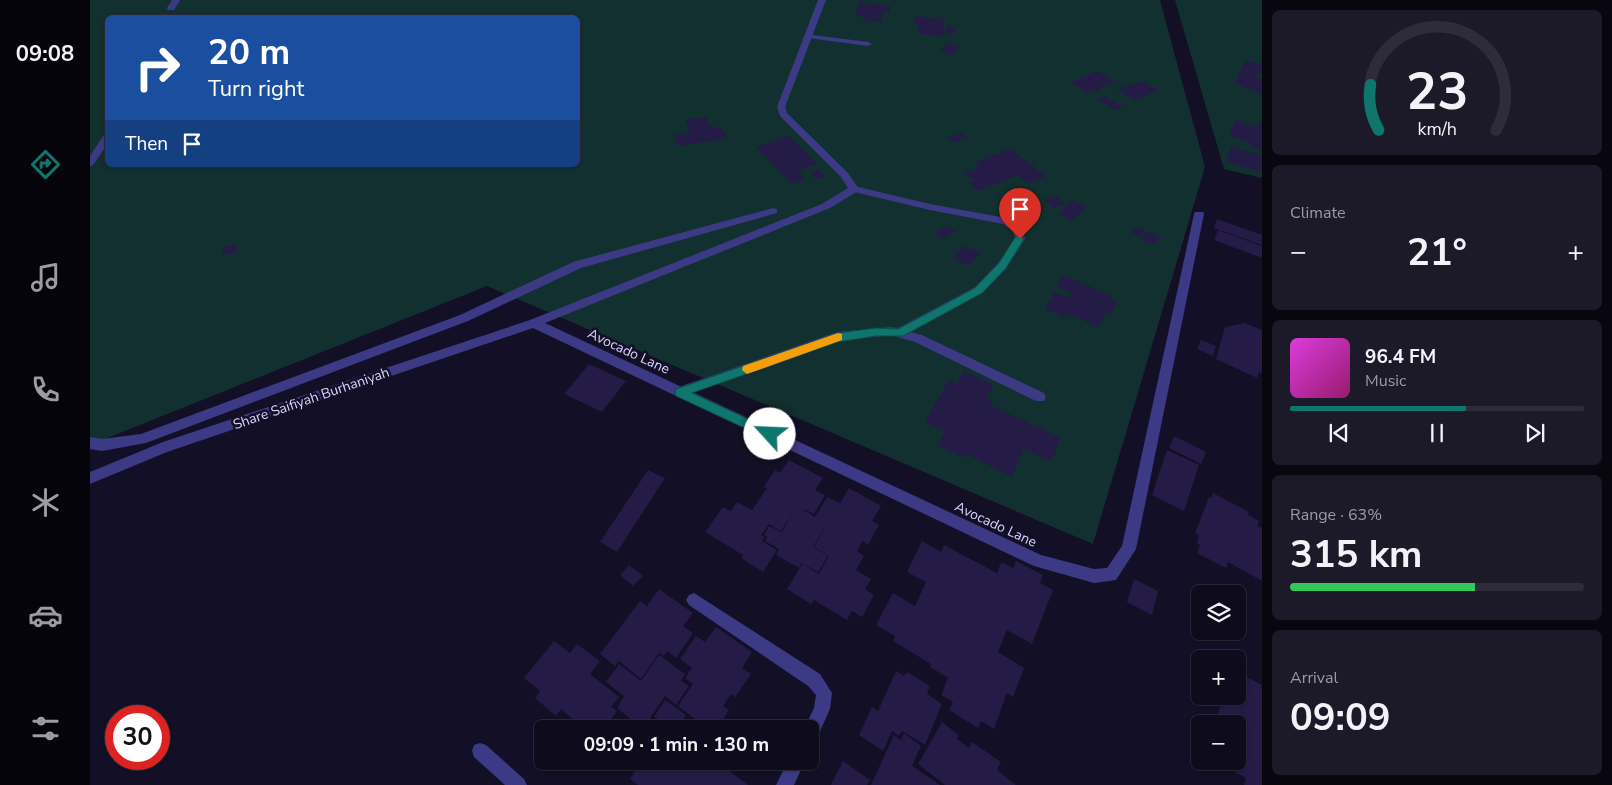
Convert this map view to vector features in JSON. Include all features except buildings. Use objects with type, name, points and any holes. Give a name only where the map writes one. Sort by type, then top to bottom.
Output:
[{"type":"street","points":[[171,8],[176,0]]},
{"type":"street","points":[[822,0],[781,107],[783,114],[845,174],[854,189],[930,207],[1006,221],[1018,229],[1020,239],[1007,259],[979,290],[899,333]]},
{"type":"street","points":[[808,36],[868,44]]},
{"type":"street","points":[[90,163],[105,140]]},
{"type":"street","name":"Share Saifiyah Burhaniyah","points":[[90,478],[163,448],[534,323],[826,206],[854,189]]},
{"type":"street","points":[[90,443],[102,445],[141,439],[464,318],[577,265],[773,211]]},
{"type":"street","name":"Avocado Lane","points":[[534,323],[1039,561],[1094,576],[1111,575],[1129,549],[1199,214]]},
{"type":"street","points":[[680,392],[838,338],[883,331],[918,338],[1040,397]]},
{"type":"street","points":[[694,600],[814,680],[824,693],[822,709],[817,720]]},
{"type":"street","points":[[480,751],[518,785]]},
{"type":"street","points":[[785,785],[792,770]]},
{"type":"green space","points":[[90,0],[1160,0],[1205,167],[1093,544],[487,286],[90,445]]},
{"type":"green space","points":[[1175,0],[1262,0],[1262,178],[1224,169]]},
{"type":"slow traffic","points":[[747,370],[838,337]]},
{"type":"route","points":[[770,434],[680,392],[838,338],[876,332],[891,331],[899,333],[938,314],[979,290],[1002,266],[1020,239]]}]
